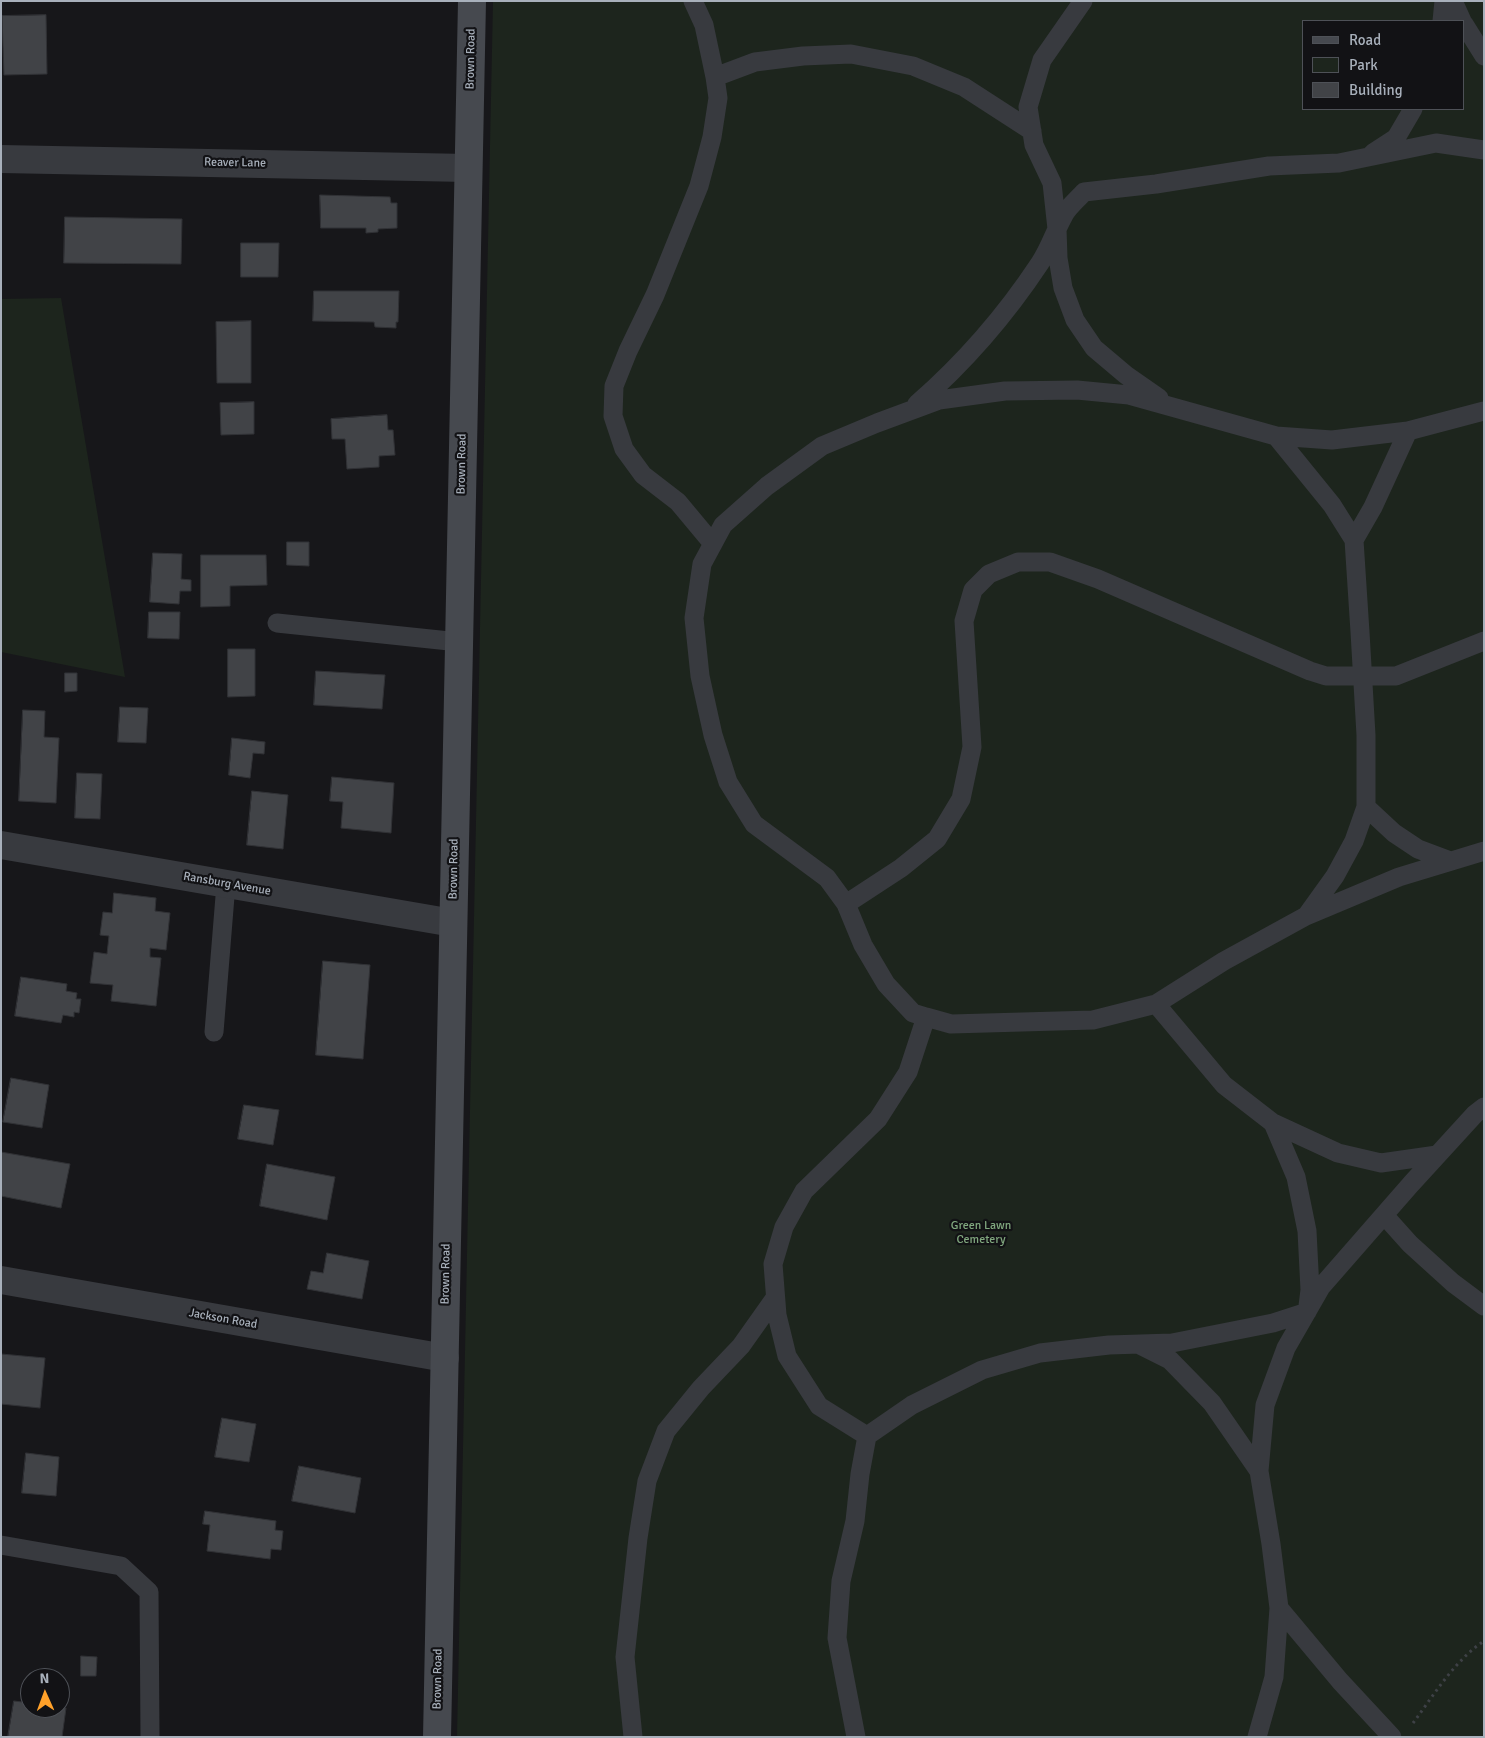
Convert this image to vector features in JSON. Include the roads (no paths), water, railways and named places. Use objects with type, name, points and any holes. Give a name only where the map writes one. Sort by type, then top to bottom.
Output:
[{"type":"main road","name":"Brown Road","points":[[437,1737],[472,1]]},
{"type":"street","name":"Reaver Lane","points":[[1,159],[468,168]]},
{"type":"street","name":"Ransburg Avenue","points":[[1,845],[453,922]]},
{"type":"street","name":"Jackson Road","points":[[1,1280],[445,1358]]},
{"type":"lane","points":[[693,1],[704,25],[715,76],[718,98],[712,137],[699,186],[655,295],[628,351],[614,386],[613,416],[624,449],[643,475],[678,502],[713,544]]},
{"type":"lane","points":[[1084,1],[1042,60],[1028,107],[1034,144],[1052,183],[1058,258],[1063,288],[1075,320],[1094,348],[1126,376],[1170,406]]},
{"type":"lane","points":[[1442,20],[1444,1]]},
{"type":"lane","points":[[1453,1],[1462,20]]},
{"type":"lane","points":[[1465,26],[1484,56]]},
{"type":"lane","points":[[715,76],[755,62],[803,56],[851,54],[913,66],[964,87],[1032,131]]},
{"type":"lane","points":[[1364,158],[1396,138],[1412,110]]},
{"type":"lane","points":[[909,411],[946,380],[986,336],[1015,300],[1040,263],[1065,213],[1084,192],[1156,184],[1269,166],[1339,163],[1436,143],[1484,150]]},
{"type":"lane","points":[[1484,411],[1408,431],[1332,440],[1276,436],[1129,395],[1077,390],[1032,390],[1005,391],[939,400],[822,446],[767,486],[723,525],[702,564],[694,618],[700,676],[713,735],[728,782],[754,824],[827,878],[846,904],[863,944],[886,984],[913,1013],[926,1017],[951,1024],[1093,1020],[1156,1004],[1224,961],[1306,916],[1399,877],[1484,851]]},
{"type":"lane","points":[[1354,540],[1408,431]]},
{"type":"lane","points":[[1276,436],[1332,505],[1354,540],[1360,632],[1366,735],[1366,807],[1354,841],[1335,876],[1306,916]]},
{"type":"lane","points":[[846,904],[901,868],[937,839],[961,799],[972,747],[964,621],[973,590],[989,574],[1018,562],[1050,562],[1098,579],[1310,672],[1326,676],[1396,676],[1484,641]]},
{"type":"lane","points":[[277,623],[459,642]]},
{"type":"lane","points":[[1366,807],[1394,833],[1418,849],[1450,861]]},
{"type":"lane","points":[[214,1032],[226,884]]},
{"type":"lane","points":[[1156,1004],[1224,1085],[1273,1123],[1338,1154],[1381,1163],[1437,1155]]},
{"type":"lane","points":[[867,1436],[819,1406],[787,1356],[777,1315],[773,1264],[784,1227],[804,1190],[878,1118],[908,1072],[926,1017]]},
{"type":"lane","points":[[1257,1737],[1274,1677],[1279,1608],[1259,1470],[1265,1405],[1286,1348],[1321,1287],[1437,1155],[1484,1107]]},
{"type":"lane","points":[[1273,1123],[1296,1177],[1307,1232],[1310,1290],[1307,1312]]},
{"type":"lane","points":[[1384,1215],[1410,1244],[1454,1283],[1484,1306]]},
{"type":"lane","points":[[633,1737],[625,1657],[638,1538],[647,1481],[666,1430],[701,1388],[740,1346],[775,1298]]},
{"type":"lane","points":[[856,1737],[837,1638],[841,1580],[855,1521],[860,1474],[867,1436],[912,1405],[982,1370],[1040,1353],[1108,1345],[1172,1343],[1273,1323],[1307,1312]]},
{"type":"lane","points":[[1137,1344],[1170,1360],[1212,1403],[1259,1470]]},
{"type":"lane","points":[[1,1545],[121,1566],[149,1592],[150,1737]]},
{"type":"lane","points":[[1279,1608],[1340,1681],[1400,1733]]},
{"type":"park label","name":"Green Lawn Cemetery","points":[[981,1233]]}]
